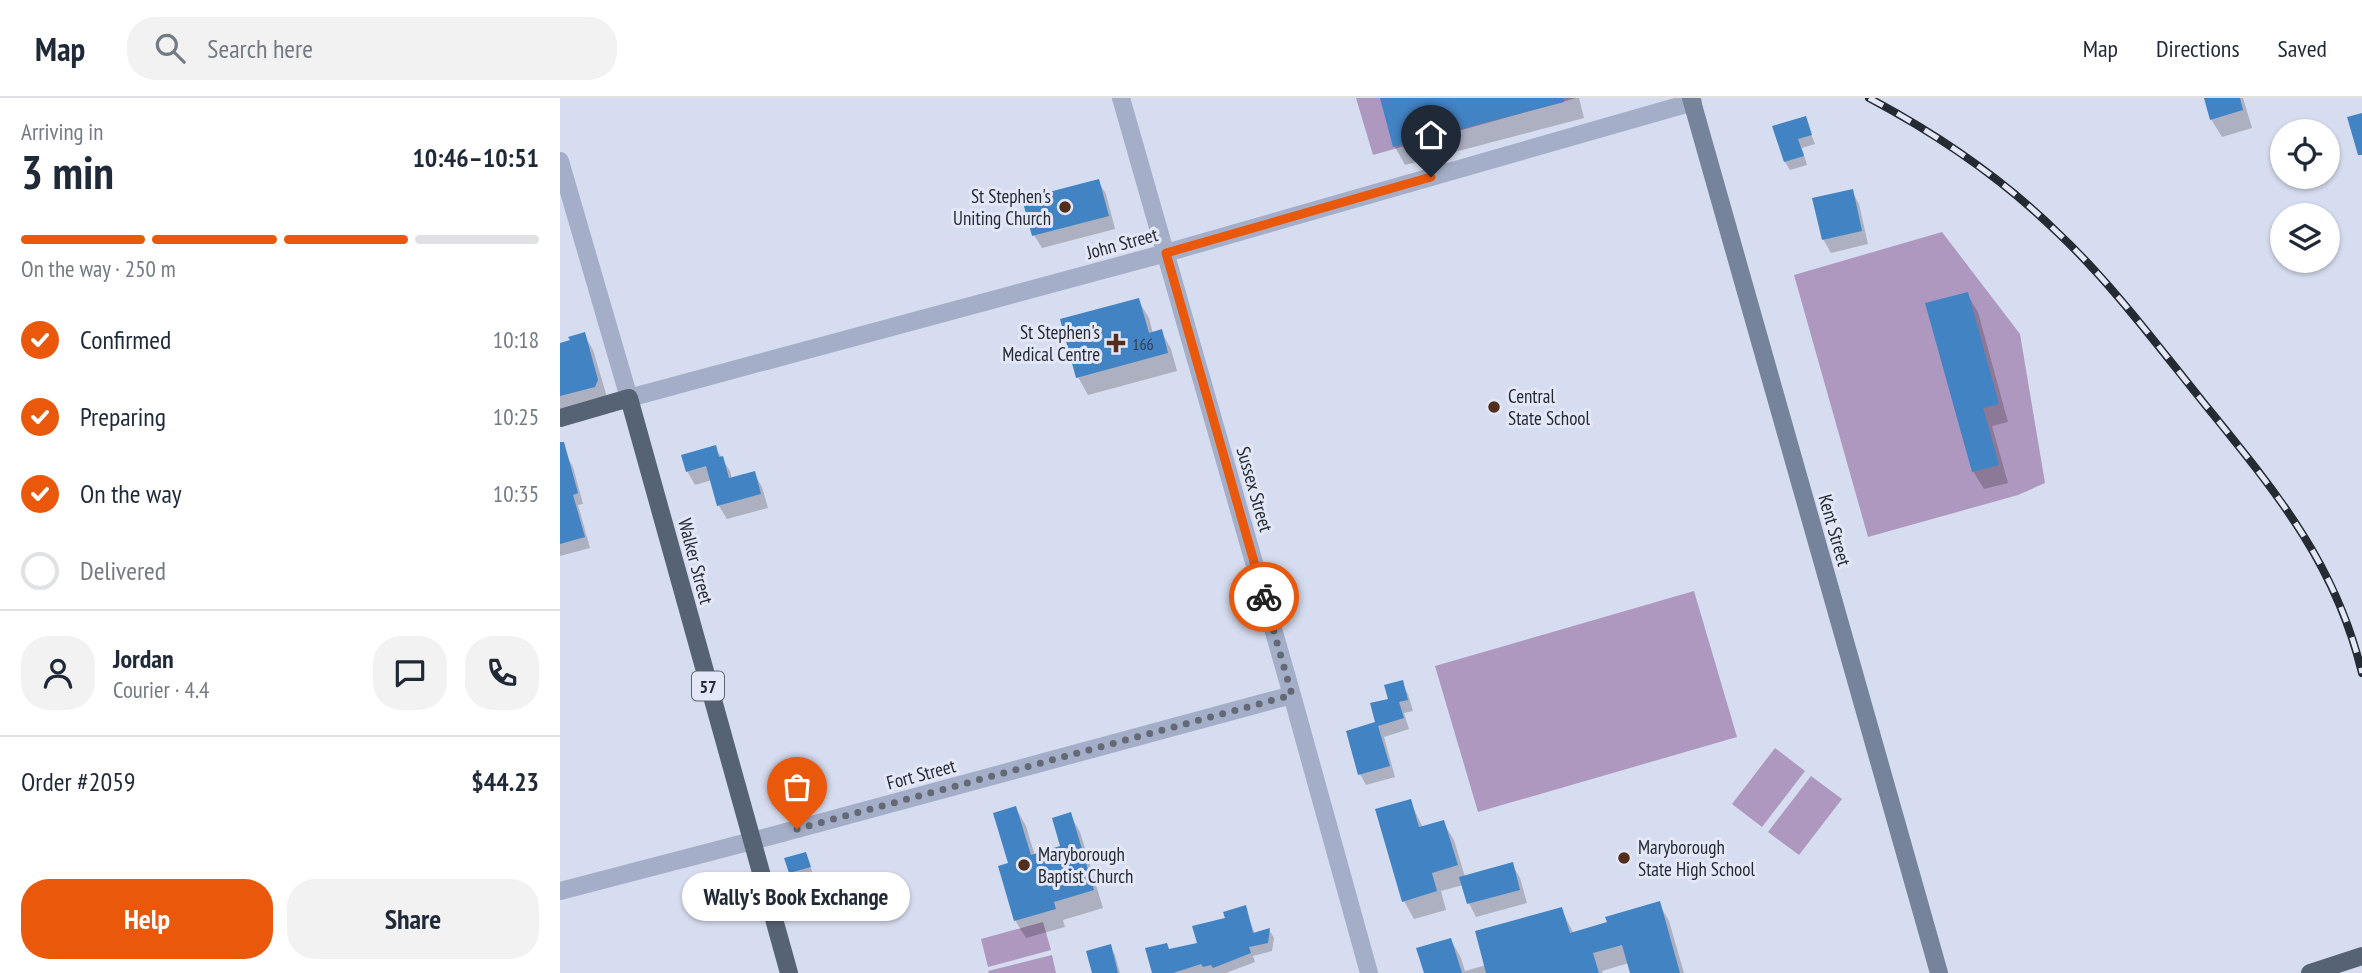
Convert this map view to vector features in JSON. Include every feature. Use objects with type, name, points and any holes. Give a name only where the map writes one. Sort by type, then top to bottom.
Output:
[{"type":"main road","name":"Kent Street","points":[[1692,100],[1939,973]]},
{"type":"main road","name":"John Street","points":[[560,418],[629,398]]},
{"type":"main road","name":"Walker Street","points":[[629,398],[789,973]]},
{"type":"main road","points":[[2310,973],[2362,956]]},
{"type":"street","name":"Sussex Street","points":[[1121,98],[1369,973]]},
{"type":"street","name":"John Street","points":[[629,398],[1166,253],[1692,100]]},
{"type":"street","name":"Walker Street","points":[[560,161],[629,398]]},
{"type":"street","name":"Fort Street","points":[[560,891],[1292,695]]},
{"type":"shaded area","points":[[1356,98],[1576,98],[1373,155]]},
{"type":"shaded area","points":[[1942,232],[2020,334],[2045,483],[2018,495],[1868,537],[1794,275]]},
{"type":"shaded area","points":[[1694,591],[1737,737],[1478,812],[1435,666]]},
{"type":"shaded area","points":[[1775,748],[1805,771],[1762,827],[1732,804]]},
{"type":"shaded area","points":[[1811,776],[1842,799],[1799,855],[1768,832]]},
{"type":"shaded area","points":[[1043,922],[1051,950],[988,967],[981,939]]},
{"type":"shaded area","points":[[1052,955],[1056,973],[988,971]]},
{"type":"building","points":[[1380,98],[1563,98],[1564,102],[1393,147]]},
{"type":"building","points":[[2204,98],[2240,98],[2243,110],[2210,120]]},
{"type":"building","points":[[2362,113],[2362,155],[2358,155],[2347,117]]},
{"type":"building","points":[[1806,116],[1812,135],[1798,139],[1804,156],[1784,162],[1772,126]]},
{"type":"building","name":"St Stephen's Uniting Church","points":[[1099,179],[1109,216],[1032,236],[1022,199]]},
{"type":"building","points":[[1853,189],[1862,231],[1822,240],[1812,198]]},
{"type":"building","points":[[1968,292],[1999,404],[1983,408],[1999,465],[1972,472],[1925,303]]},
{"type":"building","name":"St Stephen's Medical Centre","points":[[1139,298],[1149,333],[1162,329],[1168,353],[1076,378],[1060,319]]},
{"type":"building","points":[[585,332],[598,380],[595,387],[560,396],[560,343],[570,340],[568,337]]},
{"type":"building","points":[[560,442],[564,442],[578,493],[573,495],[585,537],[560,544]]},
{"type":"building","points":[[716,445],[719,457],[723,456],[729,478],[755,471],[761,494],[717,506],[706,466],[686,472],[681,455]]},
{"type":"building","points":[[1403,680],[1408,700],[1399,702],[1404,718],[1378,726],[1390,766],[1358,775],[1346,731],[1375,722],[1370,703],[1388,699],[1384,685]]},
{"type":"building","points":[[1411,799],[1419,827],[1444,820],[1458,865],[1432,873],[1437,891],[1402,902],[1375,809]]},
{"type":"building","name":"Maryborough Baptist Church","points":[[1016,806],[1031,855],[1060,846],[1052,818],[1071,812],[1094,890],[1054,902],[1056,909],[1014,921],[998,866],[1008,863],[993,813]]},
{"type":"building","points":[[806,852],[811,867],[789,873],[784,858]]},
{"type":"building","points":[[1513,862],[1520,890],[1467,904],[1459,877]]},
{"type":"building","points":[[1660,901],[1680,973],[1630,973],[1622,945],[1593,953],[1599,973],[1486,973],[1475,931],[1562,907],[1570,933],[1607,922],[1605,917]]},
{"type":"building","points":[[1246,905],[1253,933],[1270,928],[1268,943],[1249,947],[1251,953],[1213,968],[1211,965],[1203,967],[1201,964],[1173,973],[1152,973],[1145,948],[1167,943],[1169,949],[1197,943],[1192,926],[1225,918],[1223,912]]},
{"type":"building","points":[[1451,938],[1462,973],[1424,973],[1416,948]]},
{"type":"building","points":[[1111,944],[1118,973],[1092,973],[1086,951]]},
{"type":"railway","points":[[1869,98],[1944,142],[2015,194],[2078,253],[2115,294],[2254,466],[2299,528],[2336,596],[2362,673]]},
{"type":"way so far","points":[[797,829],[1292,695],[1264,597]]},
{"type":"place","name":"St Stephen's Uniting Church","points":[[1065,207]]},
{"type":"place","name":"St Stephen's Medical Centre","points":[[1116,343]]},
{"type":"place","name":"Central State School","points":[[1494,407]]},
{"type":"place","name":"Wally's Book Exchange","points":[[797,829]]},
{"type":"place","name":"Maryborough State High School","points":[[1624,858]]},
{"type":"place","name":"Maryborough Baptist Church","points":[[1024,865]]},
{"type":"route","points":[[1264,597],[1166,253],[1431,177]]}]
